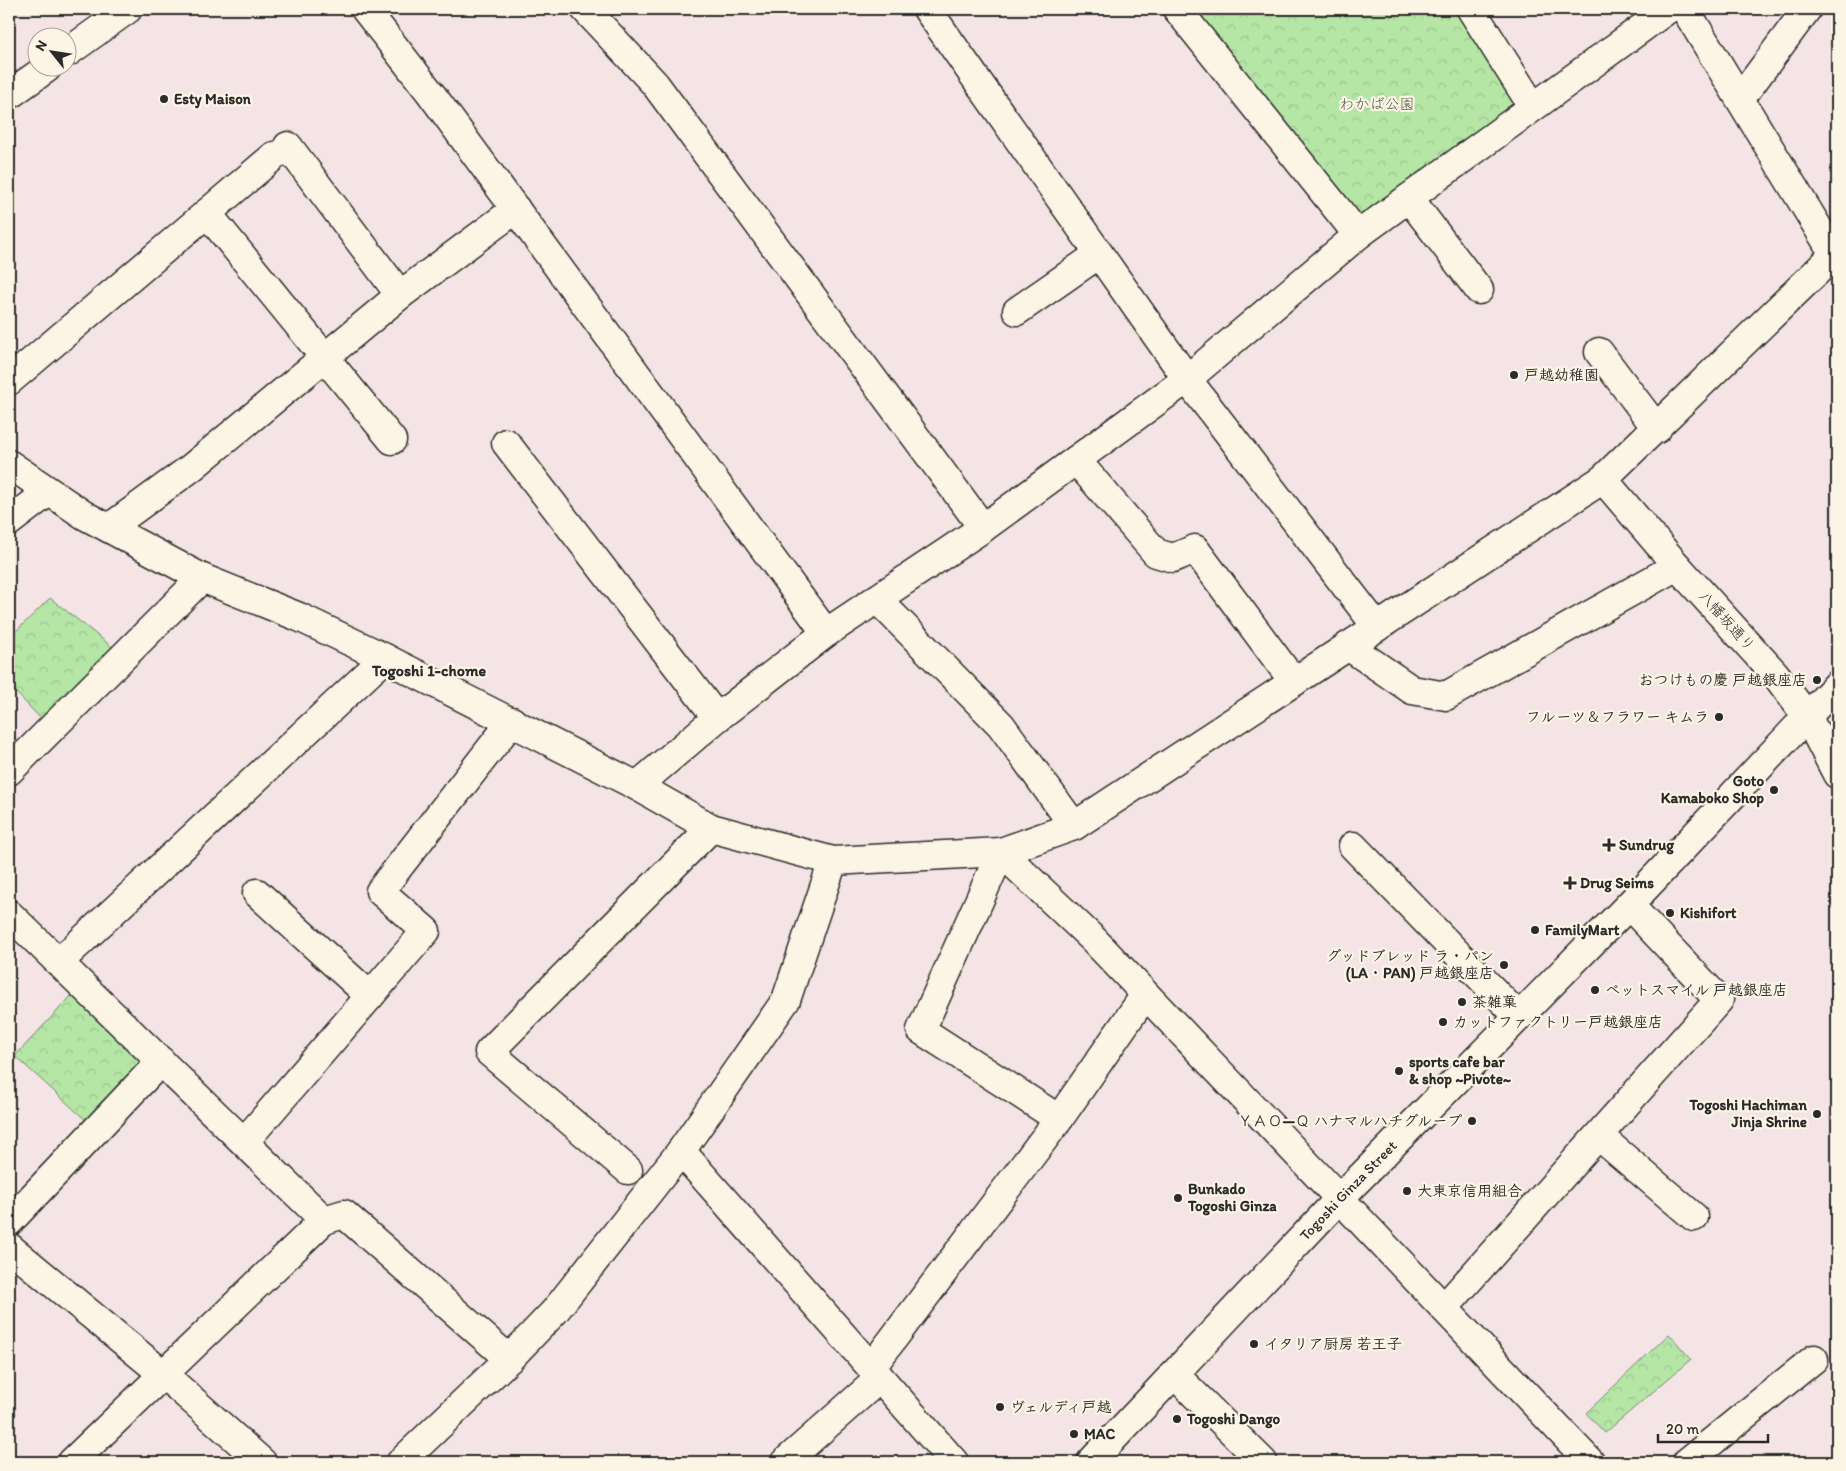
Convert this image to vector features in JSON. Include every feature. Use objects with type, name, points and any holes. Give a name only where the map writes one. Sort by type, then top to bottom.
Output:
[{"type":"street","points":[[78,45],[128,9]]},
{"type":"street","points":[[365,9],[516,209],[826,633]]},
{"type":"street","points":[[585,9],[655,84],[983,528]]},
{"type":"street","points":[[927,9],[1187,379],[1377,627]]},
{"type":"street","points":[[1177,9],[1358,235]]},
{"type":"street","points":[[1471,9],[1533,107]]},
{"type":"street","points":[[637,786],[717,718],[826,633],[983,528],[1187,379],[1358,235],[1668,9]]},
{"type":"street","points":[[9,464],[48,492],[109,528],[202,578],[299,617],[384,658],[512,721],[637,786],[711,828],[833,861],[1001,852],[1074,826],[1603,479],[1657,429],[1836,249],[1685,9]]},
{"type":"street","points":[[1740,99],[1807,9]]},
{"type":"street","points":[[9,95],[33,78]]},
{"type":"street","points":[[9,382],[281,151],[400,295]]},
{"type":"street","points":[[1409,198],[1479,290]]},
{"type":"street","points":[[109,528],[191,468],[400,295],[516,209]]},
{"type":"street","points":[[207,213],[392,440]]},
{"type":"street","points":[[1017,311],[1099,254]]},
{"type":"street","points":[[1599,352],[1657,429]]},
{"type":"street","points":[[506,443],[717,718]]},
{"type":"street","points":[[1076,460],[1156,554],[1173,558],[1195,549],[1294,682]]},
{"type":"street","name":"八幡坂通り","points":[[1603,479],[1677,566],[1776,675],[1808,718],[1837,774]]},
{"type":"street","points":[[9,522],[48,492]]},
{"type":"street","points":[[1348,646],[1412,690],[1446,696],[1677,566]]},
{"type":"street","points":[[9,771],[202,578]]},
{"type":"street","points":[[877,599],[1001,725],[1074,826]]},
{"type":"street","points":[[59,962],[384,658]]},
{"type":"street","name":"Togoshi Ginza Street","points":[[1092,1462],[1340,1198],[1629,905],[1837,686]]},
{"type":"street","points":[[245,1142],[426,931],[380,891],[512,721]]},
{"type":"street","points":[[628,1170],[490,1052],[711,828]]},
{"type":"street","points":[[1353,846],[1519,1017]]},
{"type":"street","points":[[1001,852],[1094,940],[1590,1462]]},
{"type":"street","points":[[1001,852],[921,1030],[1059,1119]]},
{"type":"street","points":[[401,1462],[509,1359],[555,1311],[681,1151],[786,1000],[833,861]]},
{"type":"street","points":[[257,893],[370,996]]},
{"type":"street","points":[[1444,1308],[1719,1000],[1629,905]]},
{"type":"street","points":[[9,914],[324,1220]]},
{"type":"street","points":[[785,1462],[876,1373],[1059,1119],[1145,995]]},
{"type":"street","points":[[9,1222],[161,1061]]},
{"type":"street","points":[[1599,1136],[1694,1217]]},
{"type":"street","points":[[681,1151],[876,1373],[945,1459]]},
{"type":"street","points":[[72,1462],[324,1220],[344,1214],[509,1359]]},
{"type":"street","points":[[9,1247],[163,1374],[262,1462]]},
{"type":"street","points":[[1687,1462],[1814,1358]]},
{"type":"street","points":[[1174,1374],[1263,1462]]},
{"type":"green space","name":"わかば公園","points":[[1183,9],[1471,9],[1533,107],[1358,235]]},
{"type":"green space","points":[[50,598],[116,650],[43,721],[9,685],[9,638]]},
{"type":"green space","points":[[75,992],[144,1058],[89,1123],[15,1056]]},
{"type":"green space","points":[[1669,1334],[1691,1359],[1605,1433],[1586,1413]]},
{"type":"place","name":"Esty Maison","points":[[164,99]]},
{"type":"place","name":"戸越幼稚園","points":[[1514,375]]},
{"type":"place","name":"おつけもの慶 戸越銀座店","points":[[1817,680]]},
{"type":"place","name":"フルーツ＆フラワー キムラ","points":[[1719,717]]},
{"type":"place","name":"Goto Kamaboko Shop","points":[[1774,790]]},
{"type":"place","name":"Sundrug","points":[[1609,845]]},
{"type":"place","name":"Drug Seims","points":[[1570,883]]},
{"type":"place","name":"Kishifort","points":[[1670,913]]},
{"type":"place","name":"FamilyMart","points":[[1535,930]]},
{"type":"place","name":"グッドブレッド ラ・パン (LA・PAN) 戸越銀座店","points":[[1504,965]]},
{"type":"place","name":"ペットスマイル 戸越銀座店","points":[[1595,990]]},
{"type":"place","name":"茶雑菓","points":[[1462,1002]]},
{"type":"place","name":"カットファクトリー戸越銀座店","points":[[1443,1022]]},
{"type":"place","name":"sports cafe bar & shop ~Pivote~","points":[[1399,1071]]},
{"type":"place","name":"Togoshi Hachiman Jinja Shrine","points":[[1817,1114]]},
{"type":"place","name":"ＹＡＯ―Ｑ ハナマルハチグループ","points":[[1472,1121]]},
{"type":"place","name":"大東京信用組合","points":[[1407,1191]]},
{"type":"place","name":"Bunkado Togoshi Ginza","points":[[1178,1198]]},
{"type":"place","name":"イタリア厨房 若王子","points":[[1254,1344]]},
{"type":"place","name":"ヴェルディ戸越","points":[[1000,1407]]},
{"type":"place","name":"Togoshi Dango","points":[[1177,1419]]},
{"type":"place","name":"MAC","points":[[1074,1434]]},
{"type":"district","name":"Togoshi 1-chome","points":[[429,670]]}]
